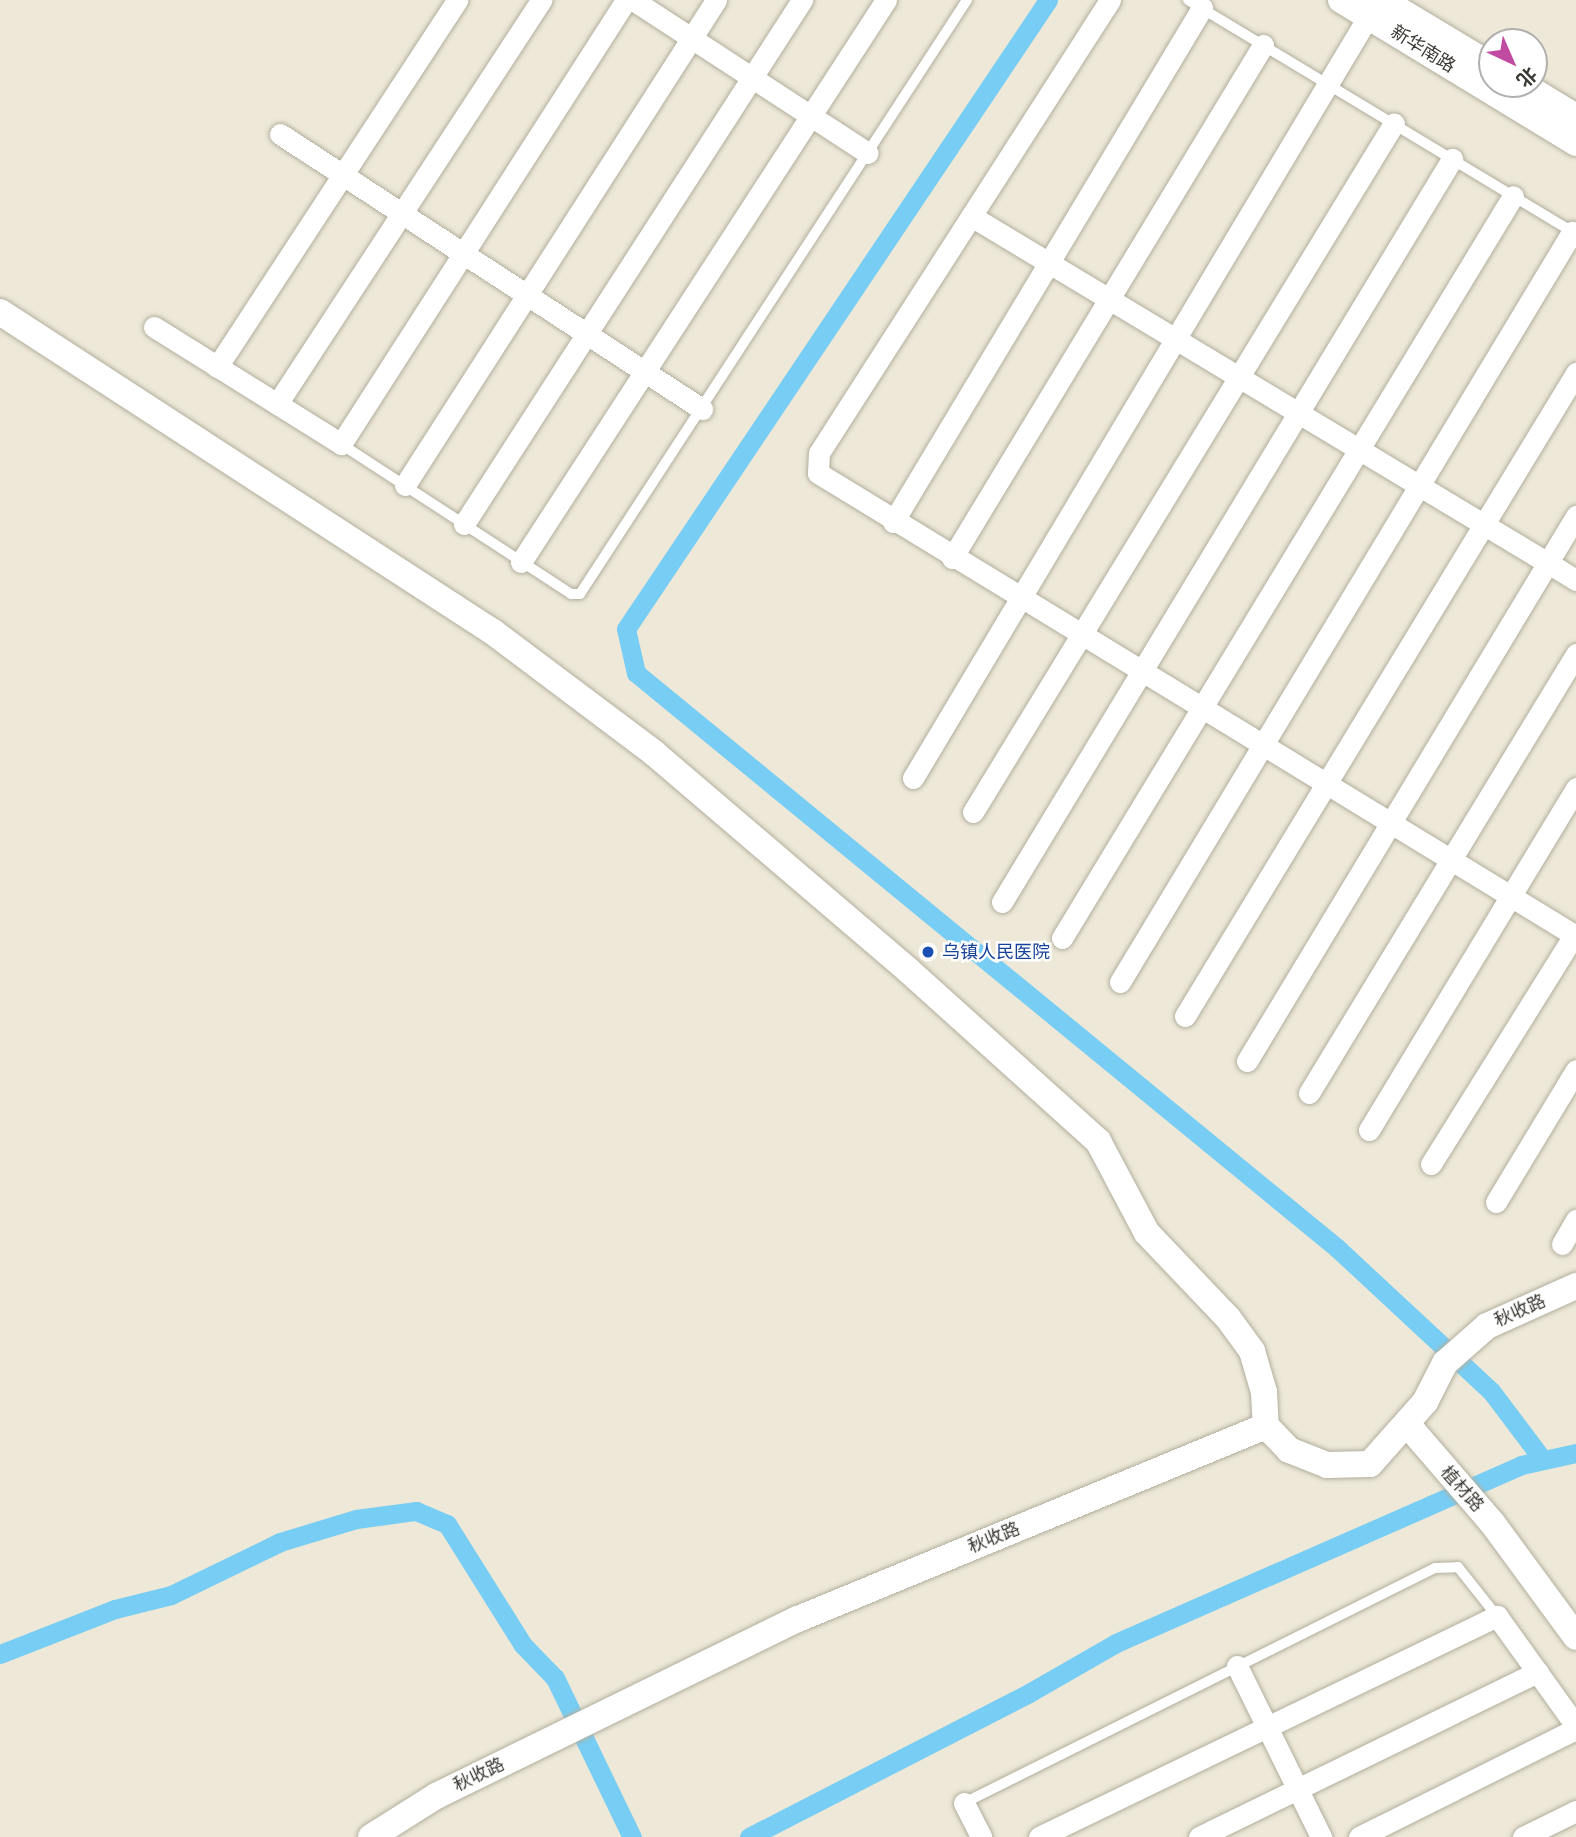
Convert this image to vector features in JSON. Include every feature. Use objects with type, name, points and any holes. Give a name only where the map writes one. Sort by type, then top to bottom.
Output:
[{"type":"street","points":[[217,367],[457,0]]},
{"type":"street","points":[[277,404],[541,0]]},
{"type":"street","points":[[154,327],[341,444],[626,0]]},
{"type":"street","points":[[633,0],[868,153]]},
{"type":"street","points":[[405,485],[716,0]]},
{"type":"street","points":[[464,524],[802,0]]},
{"type":"street","points":[[521,562],[886,0]]},
{"type":"street","points":[[1110,0],[816,463],[818,473],[893,522],[1575,935],[1431,1164]]},
{"type":"street","name":"新华南路","points":[[1341,0],[1377,5],[1478,59]]},
{"type":"street","points":[[893,522],[1049,262],[1195,4]]},
{"type":"street","points":[[913,778],[1377,5]]},
{"type":"street","name":"新华南路","points":[[1377,5],[1576,143]]},
{"type":"street","points":[[953,558],[1264,45]]},
{"type":"street","points":[[1545,98],[1576,117]]},
{"type":"street","points":[[974,812],[1394,123]]},
{"type":"street","points":[[280,134],[702,409]]},
{"type":"street","points":[[1002,902],[1452,159]]},
{"type":"street","points":[[1062,938],[1513,196]]},
{"type":"street","points":[[971,216],[1576,580]]},
{"type":"street","points":[[1120,982],[1574,233]]},
{"type":"street","points":[[0,312],[493,632],[654,753],[939,997],[1098,1141],[1147,1233],[1228,1318],[1252,1351],[1264,1392],[1266,1426]]},
{"type":"street","points":[[1185,1016],[1576,373]]},
{"type":"street","points":[[1247,1061],[1576,516]]},
{"type":"street","points":[[1309,1093],[1576,654]]},
{"type":"street","points":[[1369,1130],[1576,788]]},
{"type":"street","points":[[1496,1202],[1576,1070]]},
{"type":"street","points":[[1562,1244],[1576,1220]]},
{"type":"street","name":"秋收路","points":[[371,1837],[436,1796],[798,1619],[1266,1426],[1289,1450],[1327,1465],[1370,1464],[1425,1402],[1445,1363],[1487,1325],[1576,1286]]},
{"type":"street","name":"植材路","points":[[1407,1424],[1493,1524],[1576,1637]]},
{"type":"street","points":[[1039,1837],[1497,1616],[1576,1727],[1359,1837]]},
{"type":"street","points":[[1237,1666],[1321,1837]]},
{"type":"street","points":[[1199,1837],[1538,1672]]},
{"type":"street","points":[[964,1803],[981,1837]]},
{"type":"street","points":[[1523,1837],[1576,1811]]},
{"type":"lane","points":[[341,444],[571,594],[580,594],[967,0]]},
{"type":"lane","points":[[1195,4],[1574,233]]},
{"type":"lane","points":[[964,1803],[1446,1564],[1458,1567],[1497,1616]]},
{"type":"waterway","points":[[1048,0],[626,629],[636,673],[1337,1248],[1491,1391],[1543,1460]]},
{"type":"waterway","points":[[749,1837],[1029,1693],[1116,1643],[1521,1465],[1576,1453]]},
{"type":"waterway","points":[[0,1654],[115,1609],[171,1595],[280,1542],[356,1519],[416,1511],[447,1524],[523,1645],[555,1678],[632,1837]]},
{"type":"place","name":"乌镇人民医院","points":[[928,952]]}]
